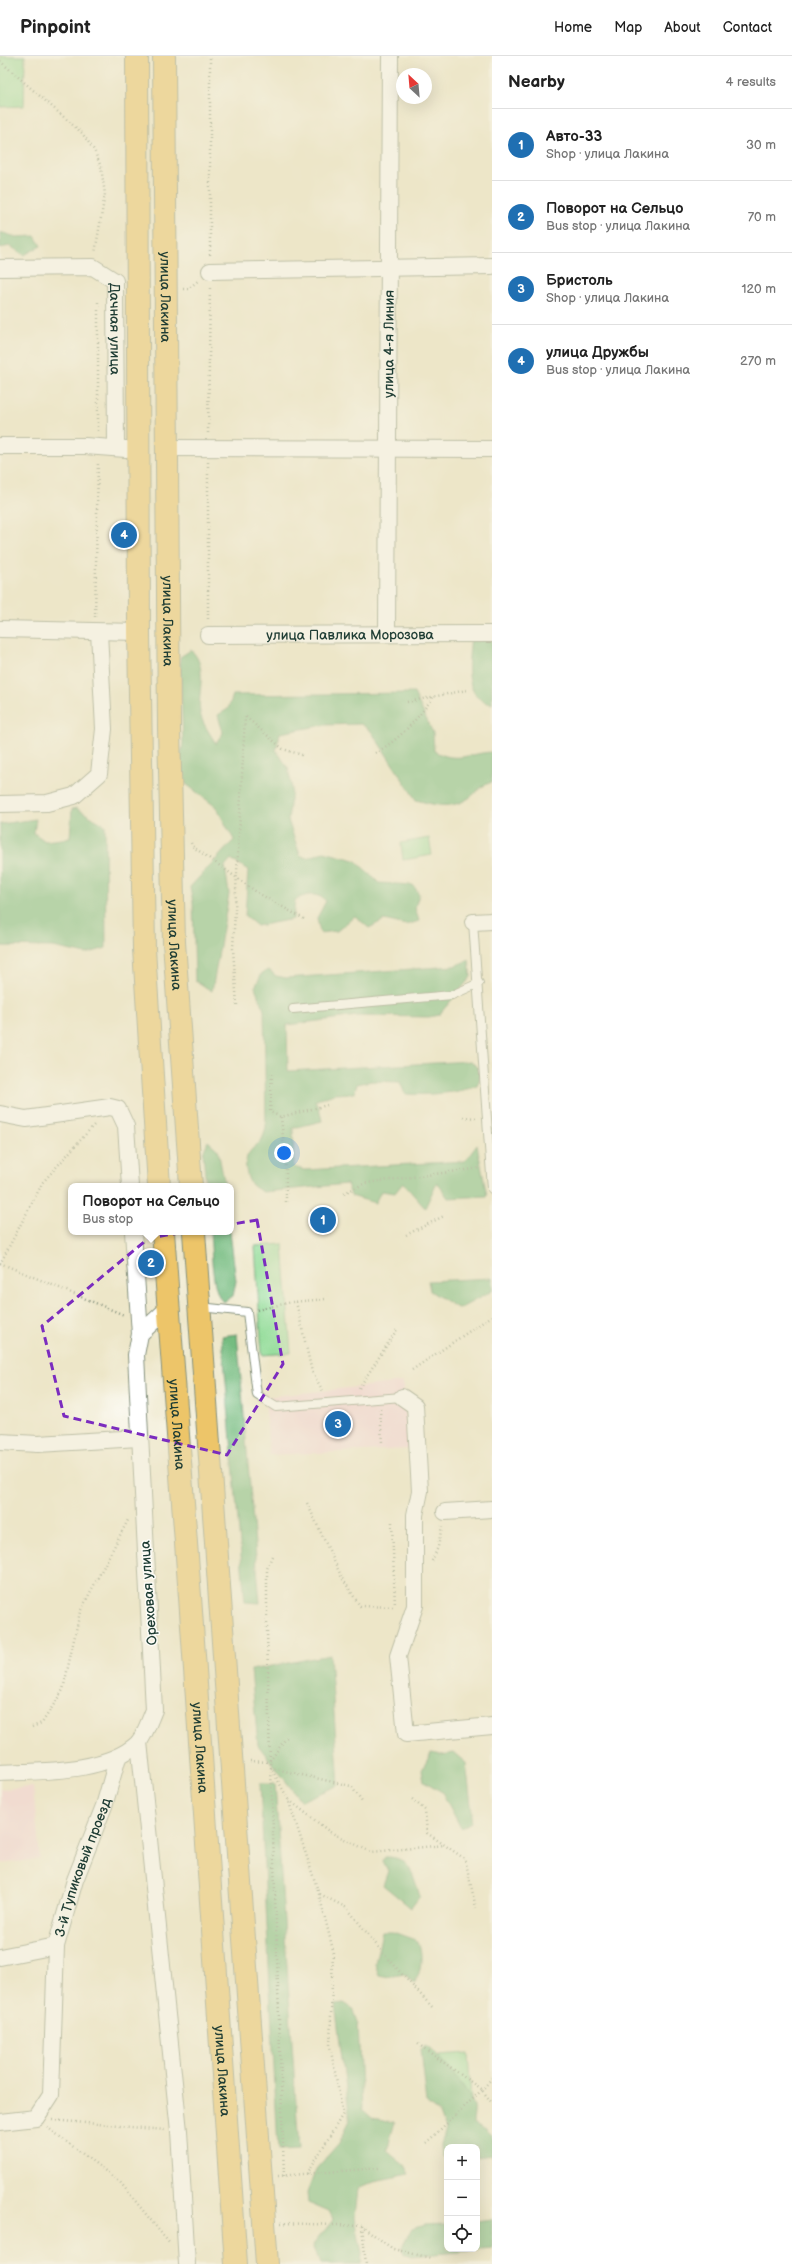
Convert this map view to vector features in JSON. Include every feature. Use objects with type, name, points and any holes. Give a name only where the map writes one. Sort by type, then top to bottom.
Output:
[{"type":"highway","name":"улица Лакина","points":[[137,56],[139,632],[144,949],[160,1183]]},
{"type":"highway","name":"улица Лакина","points":[[164,56],[169,728],[174,942],[191,1183]]},
{"type":"highway","name":"улица Лакина","points":[[163,1235],[236,2264]]},
{"type":"highway","points":[[194,1235],[267,2264]]},
{"type":"street","name":"улица 4-я Линия","points":[[388,633],[390,56]]},
{"type":"street","points":[[210,271],[389,266],[492,266]]},
{"type":"street","name":"Дачная улица","points":[[0,268],[93,267],[115,281],[116,448]]},
{"type":"street","points":[[0,446],[98,447],[138,450]]},
{"type":"street","points":[[166,448],[492,449]]},
{"type":"street","points":[[0,630],[139,632]]},
{"type":"street","points":[[0,804],[47,803],[74,796],[99,774],[104,729],[99,632]]},
{"type":"street","name":"улица Павлика Морозова","points":[[208,635],[388,633],[492,634]]},
{"type":"street","points":[[473,922],[492,921]]},
{"type":"street","points":[[0,1114],[26,1119],[114,1108],[126,1126],[130,1183]]},
{"type":"street","name":"Ореховая улица","points":[[0,1773],[70,1769],[118,1757],[139,1742],[154,1710],[139,1438],[136,1356],[140,1334],[133,1235]]},
{"type":"street","points":[[140,1334],[168,1308]]},
{"type":"street","points":[[402,1397],[415,1406],[420,1491],[415,1515],[415,1606],[398,1656],[406,1734],[492,1726]]},
{"type":"street","points":[[0,1442],[38,1444],[139,1438]]},
{"type":"street","points":[[445,1512],[492,1509]]},
{"type":"street","points":[[139,1742],[179,2131],[187,2264]]},
{"type":"street","name":"3-й Тупиковый проезд","points":[[0,1958],[56,1946],[75,1880],[104,1806],[118,1757]]},
{"type":"street","points":[[0,2122],[36,2118],[51,2095],[56,1946]]},
{"type":"lane","points":[[473,922],[479,983],[492,1189]]},
{"type":"lane","points":[[293,1009],[452,995],[479,983]]},
{"type":"lane","points":[[199,1306],[247,1312],[257,1395],[276,1406],[402,1397]]},
{"type":"path","points":[[208,635],[210,56]]},
{"type":"path","points":[[0,61],[82,133],[94,150],[101,167],[105,194],[93,267]]},
{"type":"path","points":[[166,289],[188,289],[210,271]]},
{"type":"path","points":[[87,618],[95,618],[98,447],[98,300]]},
{"type":"path","points":[[407,702],[466,690]]},
{"type":"path","points":[[375,753],[390,745],[412,726],[434,696]]},
{"type":"path","points":[[237,1006],[233,949],[245,717],[283,749],[302,755]]},
{"type":"path","points":[[189,836],[192,846],[258,893],[304,919]]},
{"type":"path","points":[[272,1074],[270,1112],[281,1117],[327,1106]]},
{"type":"path","points":[[114,1108],[43,1182],[0,1263],[129,1317],[138,1317]]},
{"type":"path","points":[[281,1117],[286,1169],[286,1202]]},
{"type":"path","points":[[344,1193],[366,1183],[490,1167]]},
{"type":"path","points":[[406,1235],[444,1216]]},
{"type":"path","points":[[247,1312],[296,1302],[326,1299]]},
{"type":"path","points":[[296,1302],[312,1372],[328,1402]]},
{"type":"path","points":[[412,1370],[492,1316]]},
{"type":"path","points":[[359,1389],[398,1328]]},
{"type":"path","points":[[379,1398],[382,1442]]},
{"type":"path","points":[[32,1727],[42,1723],[63,1690],[80,1612],[142,1494]]},
{"type":"path","points":[[307,1503],[342,1578],[360,1606],[395,1607],[410,1621]]},
{"type":"path","points":[[429,1566],[438,1547],[445,1512]]},
{"type":"path","points":[[392,1522],[395,1607]]},
{"type":"path","points":[[272,1556],[267,1569],[267,1630],[284,2176]]},
{"type":"path","points":[[270,1762],[288,1735]]},
{"type":"path","points":[[250,1761],[270,1762]]},
{"type":"path","points":[[271,1768],[288,1799],[319,1894],[333,1950],[330,2046],[343,2114],[307,2174]]},
{"type":"path","points":[[271,1768],[351,1786],[362,1802]]},
{"type":"path","points":[[288,1799],[330,1832],[371,1852],[445,1845]]},
{"type":"path","points":[[412,1799],[425,1810],[427,1833],[465,1858],[476,1908]]},
{"type":"path","points":[[319,1894],[347,1908],[387,1958],[434,2009]]},
{"type":"path","points":[[418,2044],[482,2090],[492,2103]]},
{"type":"path","points":[[426,2143],[482,2090],[492,2078]]},
{"type":"path","points":[[36,2118],[179,2131]]},
{"type":"path","points":[[36,2118],[120,2182],[172,2246]]},
{"type":"path","points":[[272,2176],[379,2168]]},
{"type":"path","points":[[286,2224],[362,2226],[393,2249],[430,2258]]},
{"type":"path","points":[[362,2226],[366,2264]]},
{"type":"highlighted area","points":[[257,1220],[283,1364],[227,1455],[64,1416],[42,1326],[149,1238]]},
{"type":"shaded area","points":[[403,1382],[410,1449],[269,1455],[265,1397]]},
{"type":"shaded area","points":[[33,1787],[40,1859],[0,1864],[0,1789]]},
{"type":"green space","points":[[0,56],[25,56],[24,106],[0,107]]},
{"type":"green space","points":[[0,232],[16,237],[35,236],[41,246],[24,255],[10,246],[0,248]]},
{"type":"green space","points":[[471,636],[492,636],[492,704],[482,701],[475,694],[471,686],[469,677],[469,656]]},
{"type":"green space","points":[[191,650],[200,664],[201,680],[199,705],[201,717],[216,744],[223,733],[218,715],[228,709],[233,695],[414,693],[433,733],[434,751],[450,757],[463,757],[492,752],[492,782],[481,787],[472,796],[462,802],[443,805],[416,800],[371,731],[361,724],[324,725],[280,733],[276,750],[288,768],[292,789],[288,820],[300,855],[307,858],[324,852],[355,860],[379,883],[413,885],[419,894],[415,908],[419,921],[406,925],[384,920],[369,928],[355,916],[337,931],[320,933],[317,918],[326,901],[319,896],[311,895],[303,896],[295,900],[293,919],[257,926],[245,916],[248,870],[231,859],[225,866],[229,894],[212,991],[195,981],[193,902],[190,887],[234,840],[216,807],[177,777],[183,743],[180,657]]},
{"type":"green space","points":[[76,808],[105,825],[106,948],[86,954],[53,947],[0,946],[0,824],[36,819],[34,833],[45,841],[70,838],[72,809]]},
{"type":"green space","points":[[429,838],[432,855],[403,860],[401,843]]},
{"type":"green space","points":[[469,960],[471,977],[439,1015],[429,1017],[357,1016],[287,1025],[288,1071],[471,1061],[478,1069],[480,1075],[477,1086],[450,1092],[405,1094],[400,1082],[372,1081],[357,1084],[354,1093],[334,1094],[314,1101],[319,1107],[322,1121],[293,1128],[294,1167],[304,1170],[465,1161],[477,1145],[487,1196],[448,1198],[437,1182],[425,1208],[403,1183],[395,1193],[381,1191],[375,1203],[351,1196],[347,1184],[263,1192],[252,1185],[247,1174],[246,1160],[252,1149],[262,1139],[266,1128],[264,1010],[255,987],[262,973],[269,970],[276,976],[286,978],[454,966]]},
{"type":"green space","points":[[208,1141],[218,1150],[224,1183],[206,1183],[203,1153]]},
{"type":"green space","points":[[210,1235],[230,1235],[236,1281],[233,1296],[223,1302],[216,1289]]},
{"type":"green space","points":[[283,1244],[291,1353],[262,1355],[255,1246]]},
{"type":"green space","points":[[492,1278],[492,1291],[459,1309],[430,1291],[428,1281]]},
{"type":"green space","points":[[237,1334],[260,1603],[245,1602],[222,1336]]},
{"type":"green space","points":[[330,1655],[339,1785],[301,1801],[258,1745],[251,1670]]},
{"type":"green space","points":[[431,1753],[441,1755],[454,1753],[466,1763],[472,1813],[471,1822],[461,1828],[442,1792],[424,1781],[422,1770]]},
{"type":"green space","points":[[260,1783],[275,1783],[299,2149],[278,2150]]},
{"type":"green space","points":[[385,1857],[400,1860],[410,1869],[420,1896],[411,1908],[383,1885],[388,1871],[383,1861]]},
{"type":"green space","points":[[382,1932],[393,1932],[418,1941],[421,1952],[421,1962],[415,1983],[404,1974],[389,1977],[379,1975],[375,1964]]},
{"type":"green space","points":[[344,2003],[352,2008],[358,2025],[362,2109],[372,2118],[395,2122],[387,2150],[405,2165],[410,2174],[374,2181],[358,2188],[355,2218],[362,2253],[361,2264],[320,2264],[313,2245],[333,2220],[329,2212],[308,2203],[307,2193],[316,2169],[339,2143],[350,2120],[335,2004]]},
{"type":"green space","points":[[425,2045],[430,2048],[445,2063],[461,2083],[474,2107],[473,2123],[486,2130],[492,2136],[492,2155],[480,2157],[480,2144],[444,2144],[444,2158],[441,2157],[440,2144],[445,2130],[439,2114],[427,2104],[421,2049]]},
{"type":"green space","points":[[468,2053],[471,2100],[443,2103],[439,2055]]},
{"type":"green space","points":[[492,2219],[492,2249],[480,2250],[480,2221]]},
{"type":"green space","points":[[444,2224],[444,2252],[458,2252],[412,2256],[404,2253],[402,2247],[412,2229],[424,2225]]},
{"type":"place","name":"улица Дружбы","points":[[124,535]]},
{"type":"place","name":"Авто-33","points":[[323,1220]]},
{"type":"place","name":"Поворот на Сельцо","points":[[151,1263]]},
{"type":"place","name":"Бристоль","points":[[338,1424]]}]
